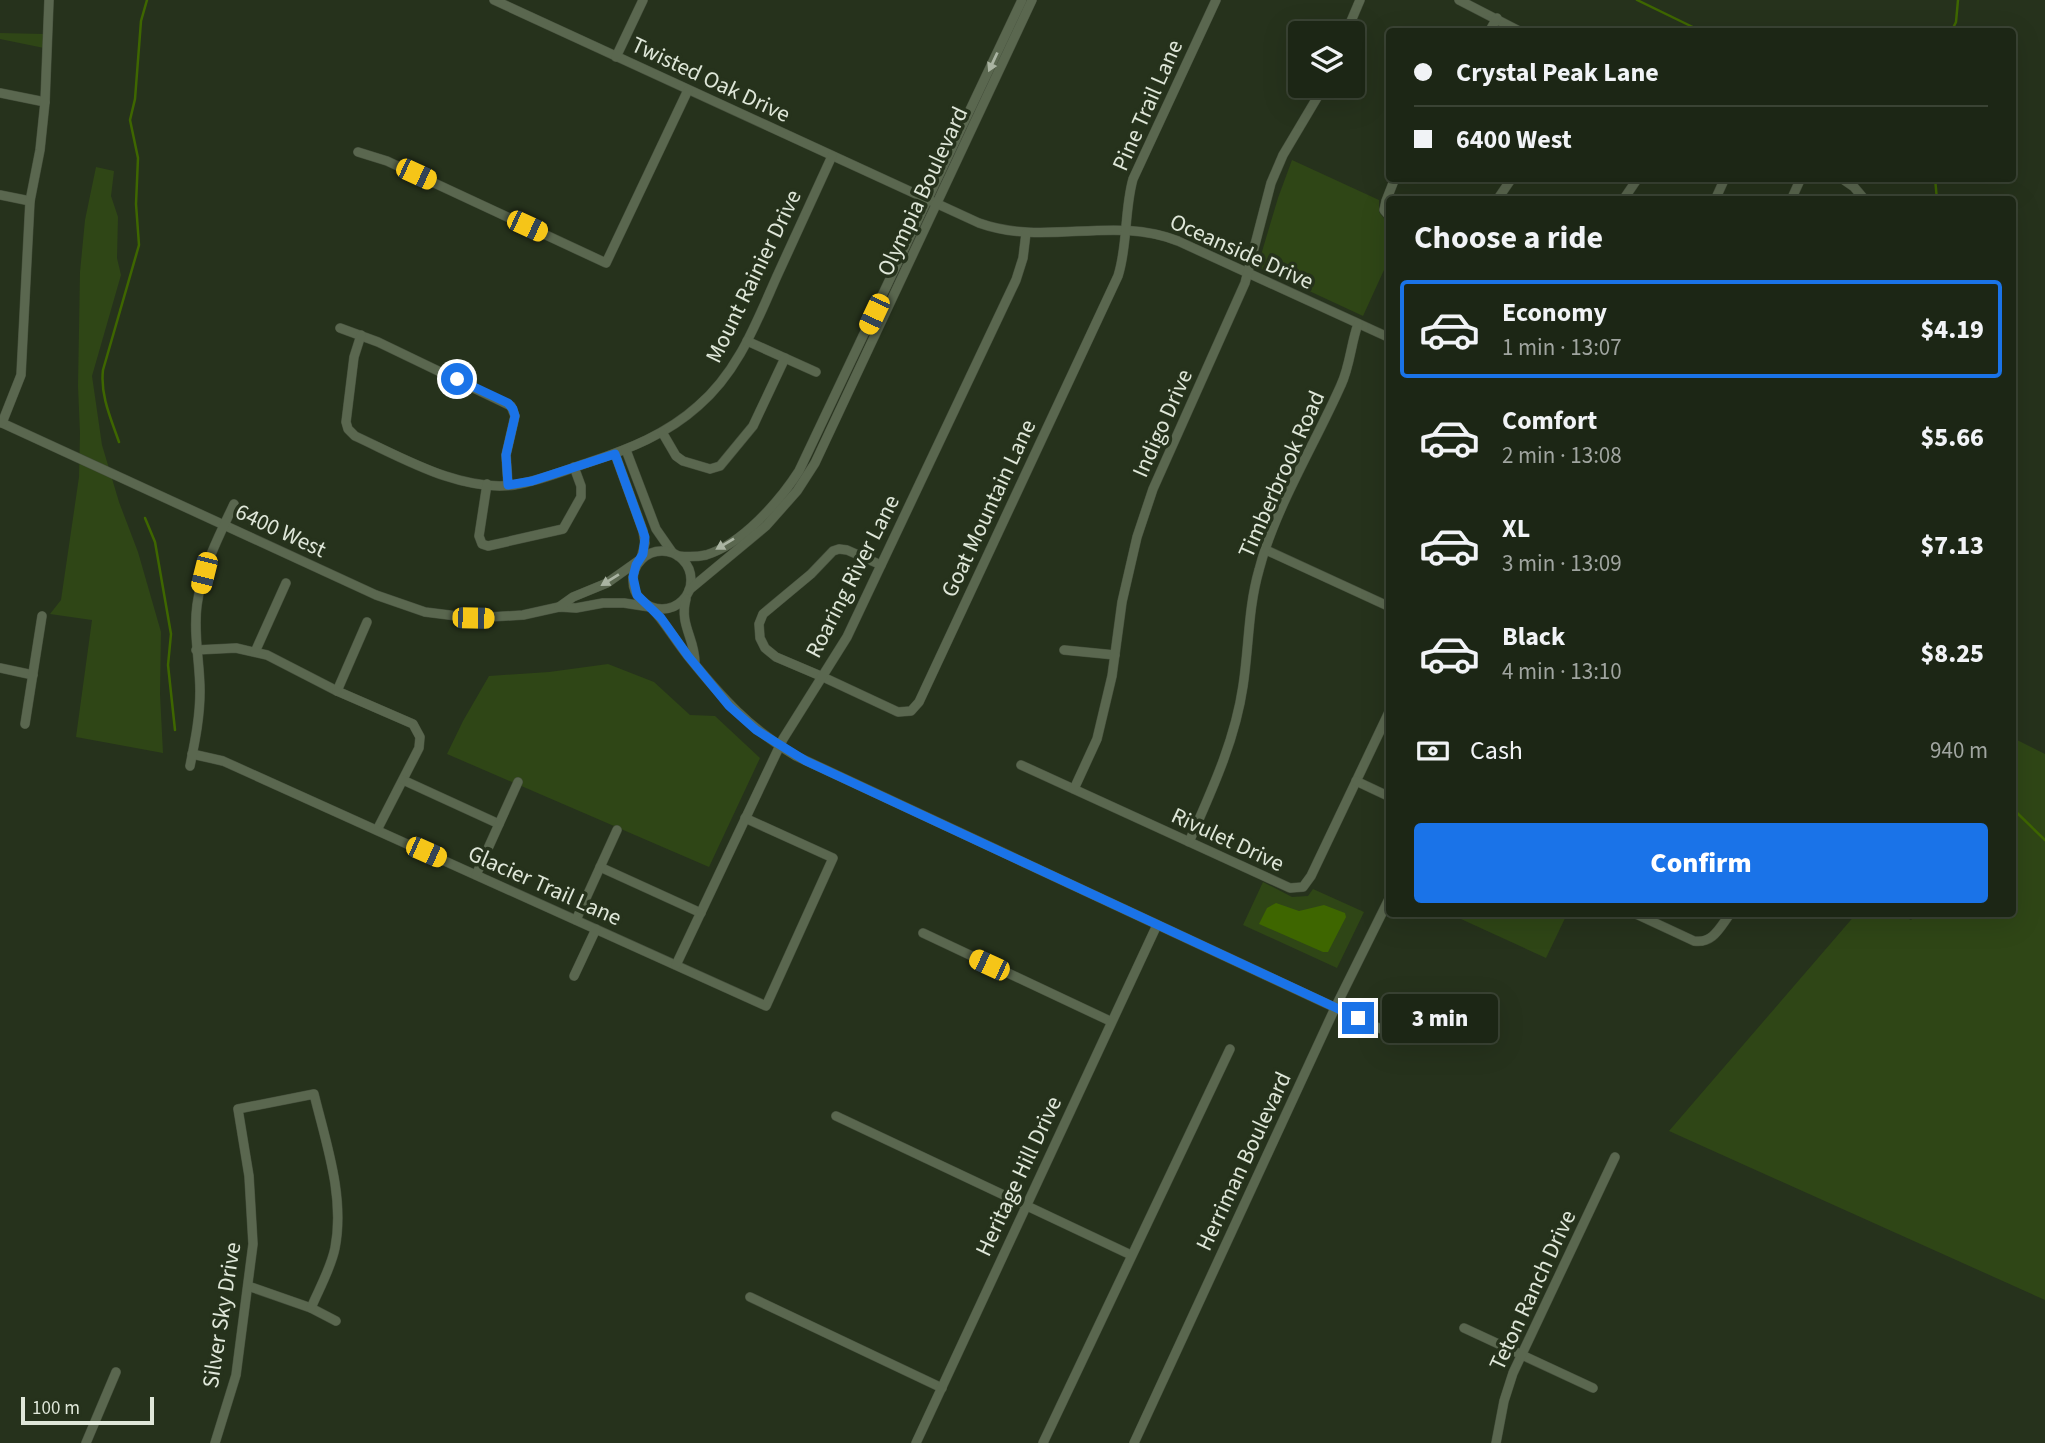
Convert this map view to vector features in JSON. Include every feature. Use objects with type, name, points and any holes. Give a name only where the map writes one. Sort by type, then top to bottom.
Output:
[{"type":"street","points":[[1,422],[21,375],[30,201],[40,150],[45,102],[49,0]]},
{"type":"street","name":"Twisted Oak Drive","points":[[494,0],[505,2],[616,57],[911,192]]},
{"type":"street","points":[[616,57],[643,0]]},
{"type":"street","name":"Olympia Boulevard","points":[[688,592],[766,526],[807,477],[822,449],[1022,0]]},
{"type":"street","name":"Olympia Boulevard","points":[[676,555],[706,555],[733,540],[765,515],[792,483],[808,456],[1032,0]]},
{"type":"street","name":"Pine Trail Lane","points":[[1126,230],[1129,200],[1138,168],[1216,0]]},
{"type":"street","points":[[1351,21],[1360,0]]},
{"type":"street","points":[[1459,0],[1514,28]]},
{"type":"street","points":[[1491,28],[1497,18]]},
{"type":"street","points":[[358,152],[387,161],[606,263],[688,90]]},
{"type":"street","points":[[0,93],[45,102]]},
{"type":"street","name":"Indigo Drive","points":[[1074,789],[1097,739],[1112,676],[1122,602],[1136,537],[1153,489],[1248,273],[1272,183],[1283,155],[1317,98]]},
{"type":"street","name":"Mount Rainier Drive","points":[[361,335],[354,357],[346,422],[350,432],[436,473],[487,484],[508,485],[532,481],[620,452],[662,432],[685,416],[710,395],[733,367],[832,156]]},
{"type":"street","points":[[1845,182],[1861,196]]},
{"type":"street","name":"Oceanside Drive","points":[[911,192],[990,227],[1026,233],[1146,231],[1167,237],[1386,336]]},
{"type":"street","points":[[0,195],[30,201]]},
{"type":"street","name":"Goat Mountain Lane","points":[[881,565],[847,550],[835,550],[811,574],[766,609],[760,618],[758,629],[760,639],[768,652],[776,657],[898,712],[907,712],[917,705],[1118,276],[1124,256],[1126,230]]},
{"type":"street","name":"Roaring River Lane","points":[[676,965],[779,746],[847,637],[1019,273],[1026,233]]},
{"type":"street","name":"Timberbrook Road","points":[[1189,842],[1213,789],[1232,736],[1243,687],[1253,594],[1266,550],[1276,521],[1343,381],[1358,324]]},
{"type":"street","points":[[340,328],[361,335],[511,406],[515,416],[506,455],[508,485]]},
{"type":"street","points":[[747,341],[816,372]]},
{"type":"street","points":[[662,432],[676,456],[683,461],[710,469],[720,466],[754,426],[785,358]]},
{"type":"street","name":"6400 West","points":[[1,422],[376,595],[425,612],[489,618],[523,615],[559,607],[576,608],[614,603],[651,607]]},
{"type":"street","points":[[620,452],[663,542],[683,560],[689,570],[691,582],[684,619],[694,650],[695,663]]},
{"type":"street","points":[[620,452],[645,543],[641,560],[634,571],[633,583],[640,600],[651,607],[729,706],[756,730],[806,761],[1381,1029]]},
{"type":"street","points":[[487,484],[479,536],[482,544],[491,545],[564,529],[581,493],[575,467]]},
{"type":"street","points":[[190,766],[200,699],[195,621],[200,590],[208,561],[234,504]]},
{"type":"street","points":[[1266,550],[1386,605]]},
{"type":"street","points":[[641,560],[656,551],[676,555]]},
{"type":"street","name":"6400 West","points":[[559,607],[573,597],[607,583],[641,560]]},
{"type":"street","points":[[255,652],[286,583]]},
{"type":"street","points":[[651,607],[663,609],[675,606],[688,592]]},
{"type":"street","points":[[24,724],[42,616]]},
{"type":"street","points":[[337,691],[367,622]]},
{"type":"street","points":[[196,650],[236,648],[267,655],[337,691],[413,724],[420,737],[419,748],[377,830]]},
{"type":"street","points":[[1064,650],[1115,655]]},
{"type":"street","points":[[0,668],[33,675]]},
{"type":"street","name":"Rivulet Drive","points":[[1021,765],[1290,888],[1303,887],[1311,876],[1386,718]]},
{"type":"street","name":"Glacier Trail Lane","points":[[192,754],[223,761],[766,1006],[833,858],[745,818]]},
{"type":"street","points":[[403,780],[499,824]]},
{"type":"street","points":[[1356,781],[1386,795]]},
{"type":"street","points":[[476,875],[518,782]]},
{"type":"street","points":[[576,920],[617,830]]},
{"type":"street","points":[[600,867],[701,913]]},
{"type":"street","name":"Herriman Boulevard","points":[[1134,1443],[1335,1008],[1386,905]]},
{"type":"street","points":[[1642,917],[1694,941],[1705,941],[1713,937],[1728,917]]},
{"type":"street","name":"Heritage Hill Drive","points":[[916,1443],[1110,1021],[1157,925]]},
{"type":"street","points":[[574,976],[596,929]]},
{"type":"street","points":[[923,933],[1110,1021]]},
{"type":"street","points":[[1044,1443],[1230,1049]]},
{"type":"street","name":"Silver Sky Drive","points":[[215,1443],[236,1375],[253,1244],[249,1176],[238,1108],[314,1094],[330,1160],[338,1226],[335,1250],[311,1308]]},
{"type":"street","points":[[836,1116],[1131,1255]]},
{"type":"street","name":"Teton Ranch Drive","points":[[1496,1443],[1504,1401],[1522,1355],[1615,1157]]},
{"type":"street","points":[[248,1286],[311,1308],[336,1321]]},
{"type":"street","points":[[750,1297],[942,1388]]},
{"type":"street","points":[[1464,1328],[1592,1388]]},
{"type":"street","points":[[86,1443],[116,1372]]},
{"type":"shaded area","points":[[0,33],[44,34],[44,48],[0,39]]},
{"type":"shaded area","points":[[1292,160],[1379,200],[1379,212],[1386,221],[1386,266],[1363,316],[1260,268],[1258,256],[1261,255]]},
{"type":"shaded area","points":[[96,167],[114,171],[111,196],[118,217],[117,258],[121,275],[92,376],[102,445],[138,552],[161,632],[163,753],[76,737],[92,620],[50,614],[61,600],[79,477],[80,272],[85,220]]},
{"type":"shaded area","points":[[608,664],[654,682],[690,715],[715,716],[760,758],[709,867],[447,754],[489,676]]},
{"type":"shaded area","points":[[2016,740],[2045,754],[2045,1300],[1669,1131],[1853,917],[1905,917],[1911,920],[1914,917],[2016,917]]},
{"type":"shaded area","points":[[1263,882],[1292,897],[1308,896],[1313,889],[1364,912],[1337,968],[1243,925]]},
{"type":"shaded area","points":[[1276,903],[1299,911],[1324,905],[1345,913],[1346,917],[1328,952],[1259,924],[1267,908]]},
{"type":"shaded area","points":[[1457,917],[1566,917],[1546,958]]},
{"type":"waterway","points":[[119,442],[102,379],[139,245],[136,204],[138,158],[130,120],[135,99],[141,21],[147,0]]},
{"type":"waterway","points":[[1637,0],[1695,28]]},
{"type":"waterway","points":[[1953,28],[1958,0]]},
{"type":"waterway","points":[[1935,182],[1937,196]]},
{"type":"waterway","points":[[145,518],[155,542],[171,634],[168,665],[175,730]]},
{"type":"waterway","points":[[2016,812],[2045,840]]},
{"type":"route","points":[[457,379],[508,403],[515,412],[506,455],[508,485],[532,481],[615,454],[645,537],[643,554],[633,577],[637,595],[668,626],[719,695],[771,741],[806,761],[1358,1018]]}]
